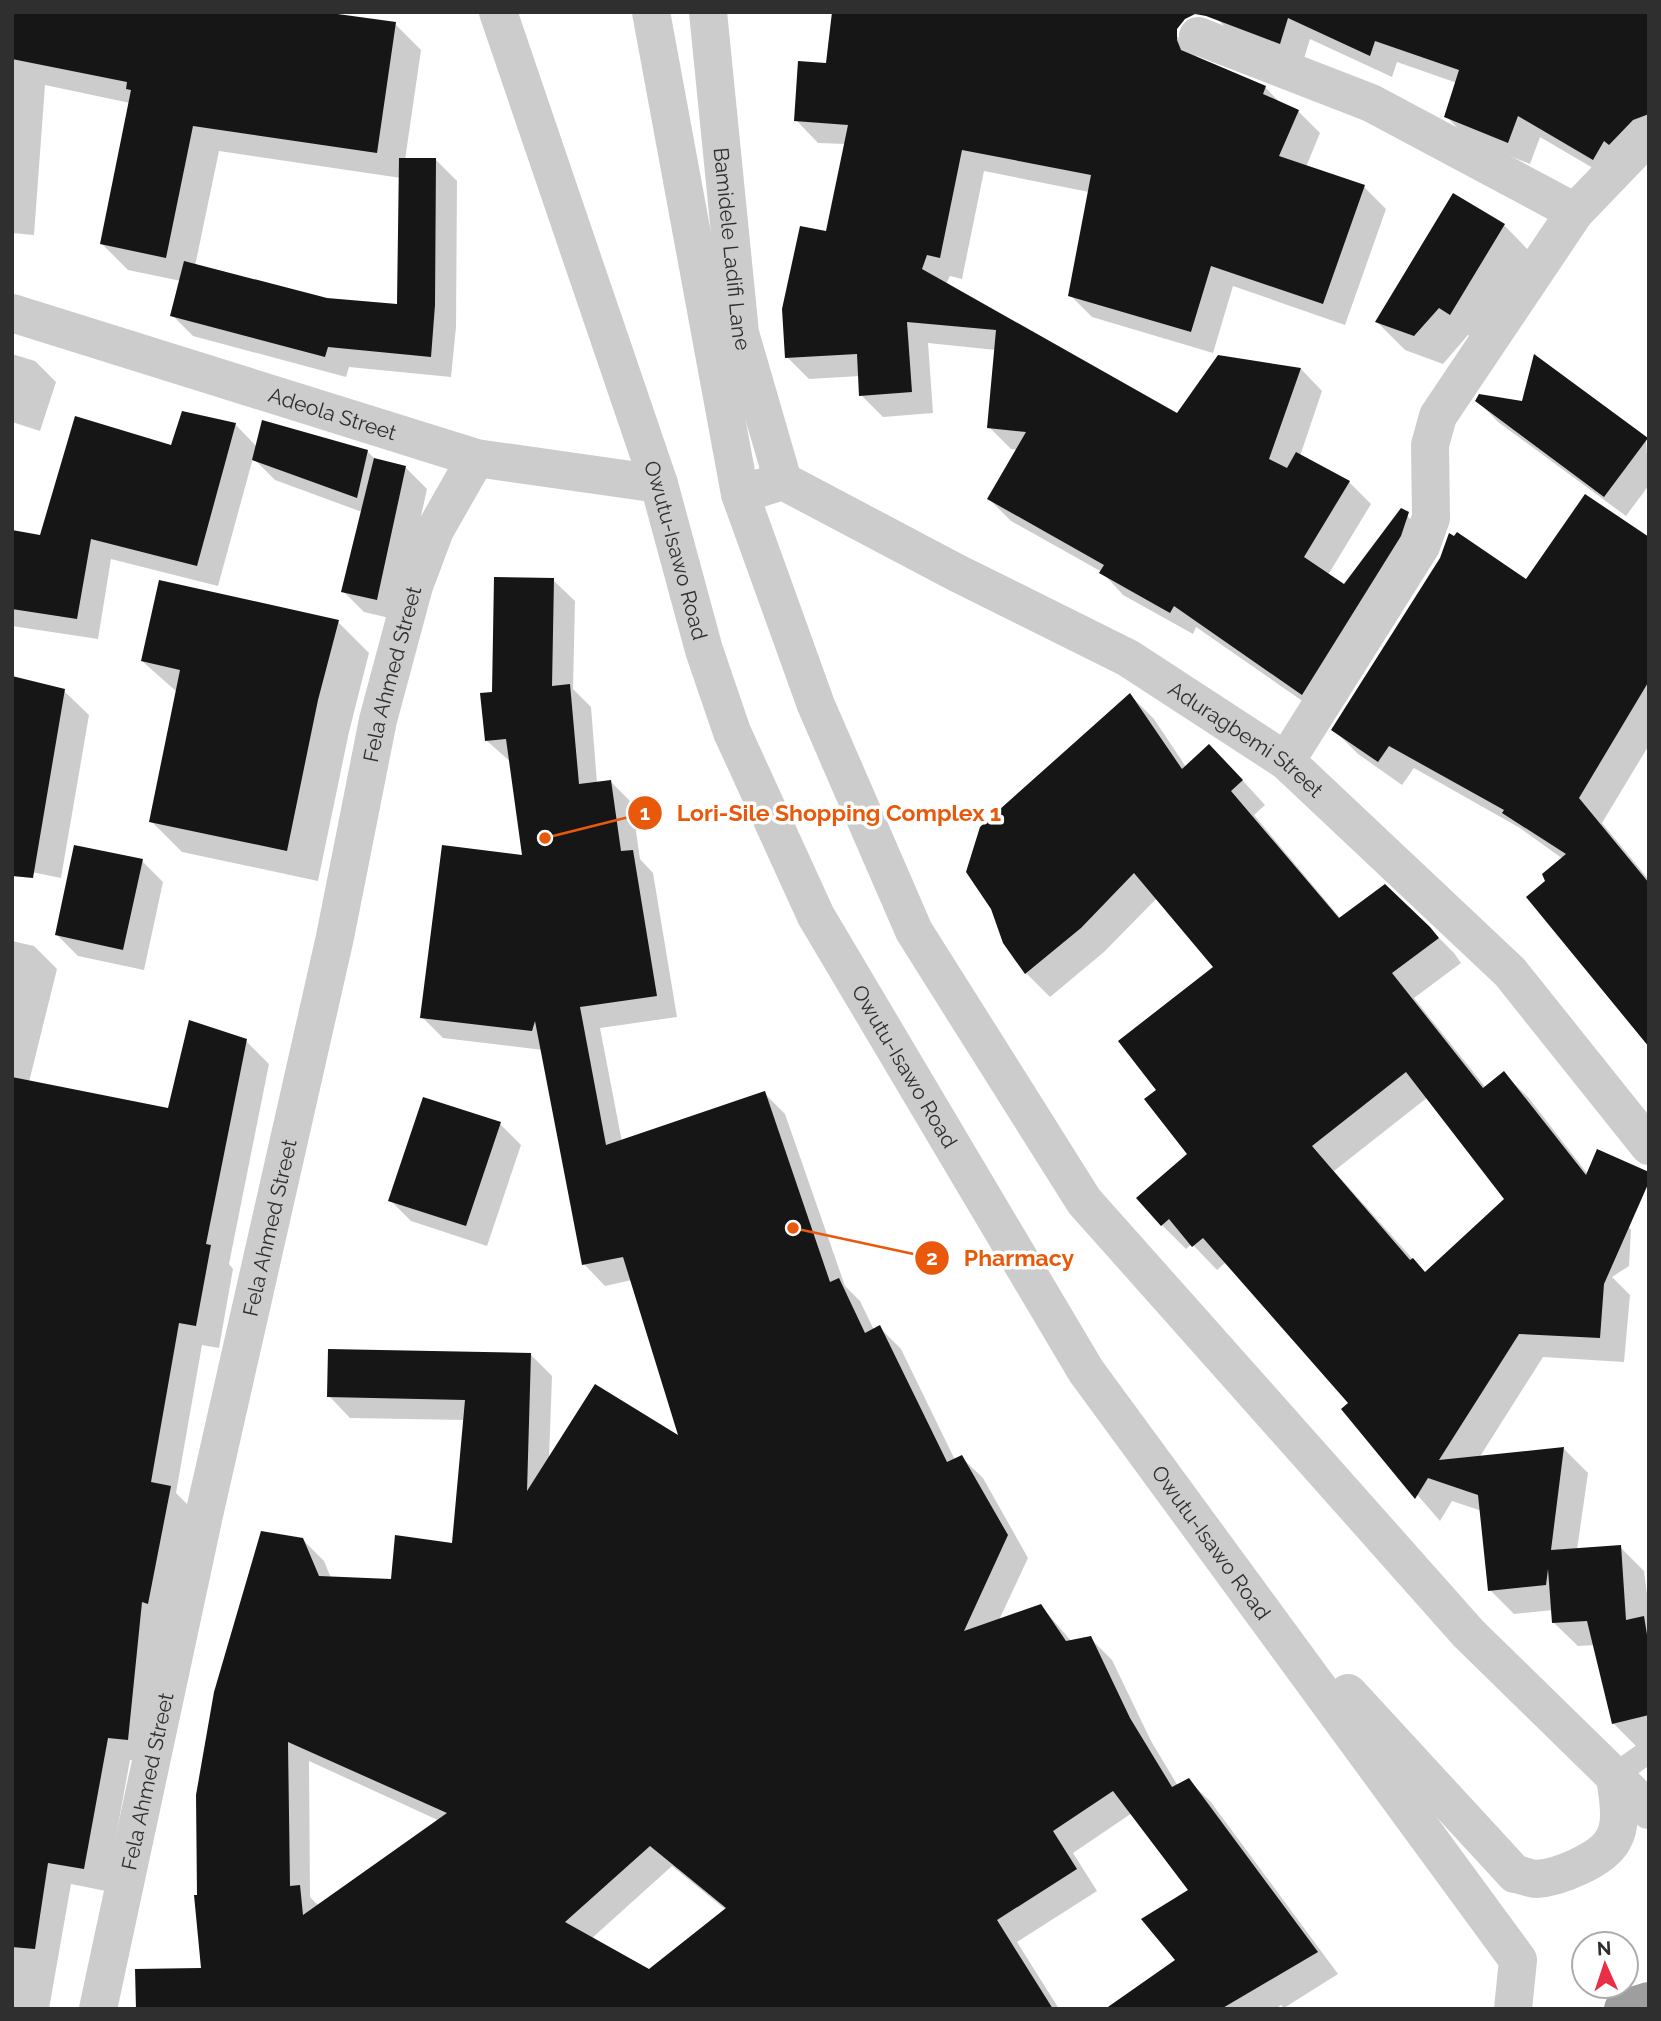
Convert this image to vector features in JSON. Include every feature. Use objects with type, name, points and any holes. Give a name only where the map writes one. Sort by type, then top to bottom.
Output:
[{"type":"highway","points":[[1623,2009],[1649,2001]]},
{"type":"street","name":"Owutu-Isawo Road","points":[[498,12],[659,484],[704,650],[732,732],[816,916],[1086,1371],[1518,1960],[1513,2009]]},
{"type":"street","points":[[651,12],[740,494],[816,705],[914,932],[1084,1201],[1469,1634],[1649,1810]]},
{"type":"street","name":"Bamidele Ladifi Lane","points":[[708,12],[740,332],[783,481]]},
{"type":"street","points":[[1198,36],[1371,103],[1575,212]]},
{"type":"street","points":[[1286,761],[1421,546],[1431,518],[1430,445],[1438,416],[1575,212],[1649,135]]},
{"type":"street","name":"Adeola Street","points":[[12,313],[476,457],[659,484]]},
{"type":"street","name":"Fela Ahmed Street","points":[[98,2009],[204,1516],[335,937],[378,720],[414,586],[435,530],[476,457]]},
{"type":"street","points":[[740,494],[783,481]]},
{"type":"street","name":"Aduragbemi Street","points":[[783,481],[1128,659],[1286,761],[1510,972],[1649,1146]]},
{"type":"street","points":[[1223,1558],[1515,1874],[1535,1879],[1559,1875],[1585,1864],[1613,1841],[1619,1817],[1615,1775]]},
{"type":"lane","points":[[1615,1775],[1649,1751]]},
{"type":"building","points":[[12,12],[323,12],[396,22],[377,153],[193,126],[166,258],[100,244],[131,90],[126,89],[127,82],[12,59]]},
{"type":"building","points":[[832,12],[1649,12],[1649,114],[1633,120],[1609,145],[1604,141],[1593,160],[1518,116],[1508,143],[1444,117],[1459,70],[1375,41],[1370,56],[1288,18],[1280,44],[1206,16],[1195,14],[1185,19],[1177,29],[1181,50],[1266,86],[1263,94],[1299,110],[1279,156],[1365,185],[1323,304],[1211,266],[1191,332],[1068,296],[1091,175],[962,150],[940,258],[927,255],[922,269],[1177,413],[1218,355],[1301,368],[1269,459],[1287,468],[1296,452],[1350,481],[1304,557],[1344,584],[1401,508],[1409,512],[1401,536],[1302,695],[1174,606],[1170,613],[1099,573],[1104,565],[987,499],[1026,432],[987,428],[996,330],[907,322],[912,392],[859,396],[857,354],[785,358],[782,309],[800,226],[826,231],[848,125],[794,121],[798,61],[826,63]]},
{"type":"building","points":[[399,158],[436,158],[435,305],[431,357],[328,347],[325,357],[170,316],[184,261],[327,298],[397,304]]},
{"type":"building","points":[[1453,193],[1505,224],[1450,315],[1439,308],[1414,336],[1375,322]]},
{"type":"building","points":[[1534,354],[1648,438],[1604,497],[1475,401],[1479,394],[1522,401]]},
{"type":"building","points":[[182,411],[236,423],[197,566],[91,539],[77,619],[12,609],[12,530],[40,535],[75,416],[171,445]]},
{"type":"building","points":[[262,420],[368,450],[357,498],[252,460]]},
{"type":"building","points":[[374,458],[406,466],[377,600],[341,592]]},
{"type":"building","points":[[1585,494],[1649,537],[1649,681],[1579,798],[1649,883],[1649,1047],[1526,897],[1545,881],[1542,874],[1566,854],[1502,813],[1504,810],[1389,746],[1378,762],[1331,730],[1440,558],[1449,533],[1454,536],[1457,532],[1526,579]]},
{"type":"building","points":[[494,577],[554,578],[552,686],[570,684],[579,784],[611,780],[621,851],[633,850],[657,996],[580,1007],[606,1145],[765,1091],[830,1282],[839,1278],[865,1333],[880,1325],[947,1462],[962,1455],[1008,1535],[964,1631],[1041,1604],[1066,1641],[1091,1636],[1130,1718],[1172,1787],[1189,1778],[1318,1952],[1221,2009],[1105,2009],[1175,1960],[1141,1919],[1188,1890],[1113,1791],[1053,1831],[1077,1869],[997,1920],[1053,2009],[136,2009],[135,1969],[201,1968],[194,1895],[197,1895],[196,1795],[214,1692],[261,1531],[303,1538],[319,1576],[391,1579],[395,1535],[452,1543],[465,1400],[327,1397],[328,1349],[531,1353],[527,1491],[595,1384],[678,1435],[623,1257],[582,1265],[535,1021],[532,1031],[420,1018],[442,845],[522,855],[506,739],[485,741],[480,693],[492,692]],"holes":[[[288,1742],[447,1813],[303,1915],[300,1885],[290,1886]],[[650,1846],[726,1908],[649,1969],[565,1922]]]},
{"type":"building","points":[[159,580],[339,620],[318,700],[287,851],[149,822],[180,670],[141,661]]},
{"type":"building","points":[[12,676],[65,689],[33,878],[12,876]]},
{"type":"building","points":[[1130,693],[1182,769],[1209,744],[1243,780],[1231,791],[1339,918],[1385,884],[1430,927],[1439,938],[1392,973],[1483,1088],[1504,1071],[1586,1175],[1597,1149],[1649,1172],[1649,1182],[1604,1284],[1600,1338],[1519,1334],[1439,1460],[1564,1447],[1551,1550],[1621,1545],[1626,1620],[1644,1616],[1649,1647],[1649,1715],[1612,1724],[1587,1621],[1552,1623],[1548,1569],[1546,1585],[1488,1591],[1478,1495],[1428,1478],[1415,1499],[1341,1409],[1348,1403],[1203,1238],[1192,1247],[1169,1219],[1161,1226],[1136,1198],[1187,1154],[1144,1099],[1156,1090],[1118,1041],[1213,967],[1134,873],[1081,928],[1025,974],[1003,943],[991,909],[966,872],[980,827]],"holes":[[[1406,1072],[1504,1199],[1425,1272],[1413,1258],[1410,1260],[1312,1146]]]},
{"type":"building","points":[[74,845],[143,859],[123,950],[55,935]]},
{"type":"building","points":[[189,1020],[247,1039],[206,1244],[211,1245],[196,1326],[179,1323],[151,1482],[171,1486],[148,1604],[142,1602],[128,1740],[108,1738],[84,1869],[48,1863],[35,1949],[12,1947],[12,1077],[168,1108]]},
{"type":"building","points":[[423,1097],[501,1122],[466,1226],[388,1201]]},
{"type":"place","name":"Lori-Sile Shopping Complex 1","points":[[545,838]]},
{"type":"place","name":"Pharmacy","points":[[793,1228]]}]
